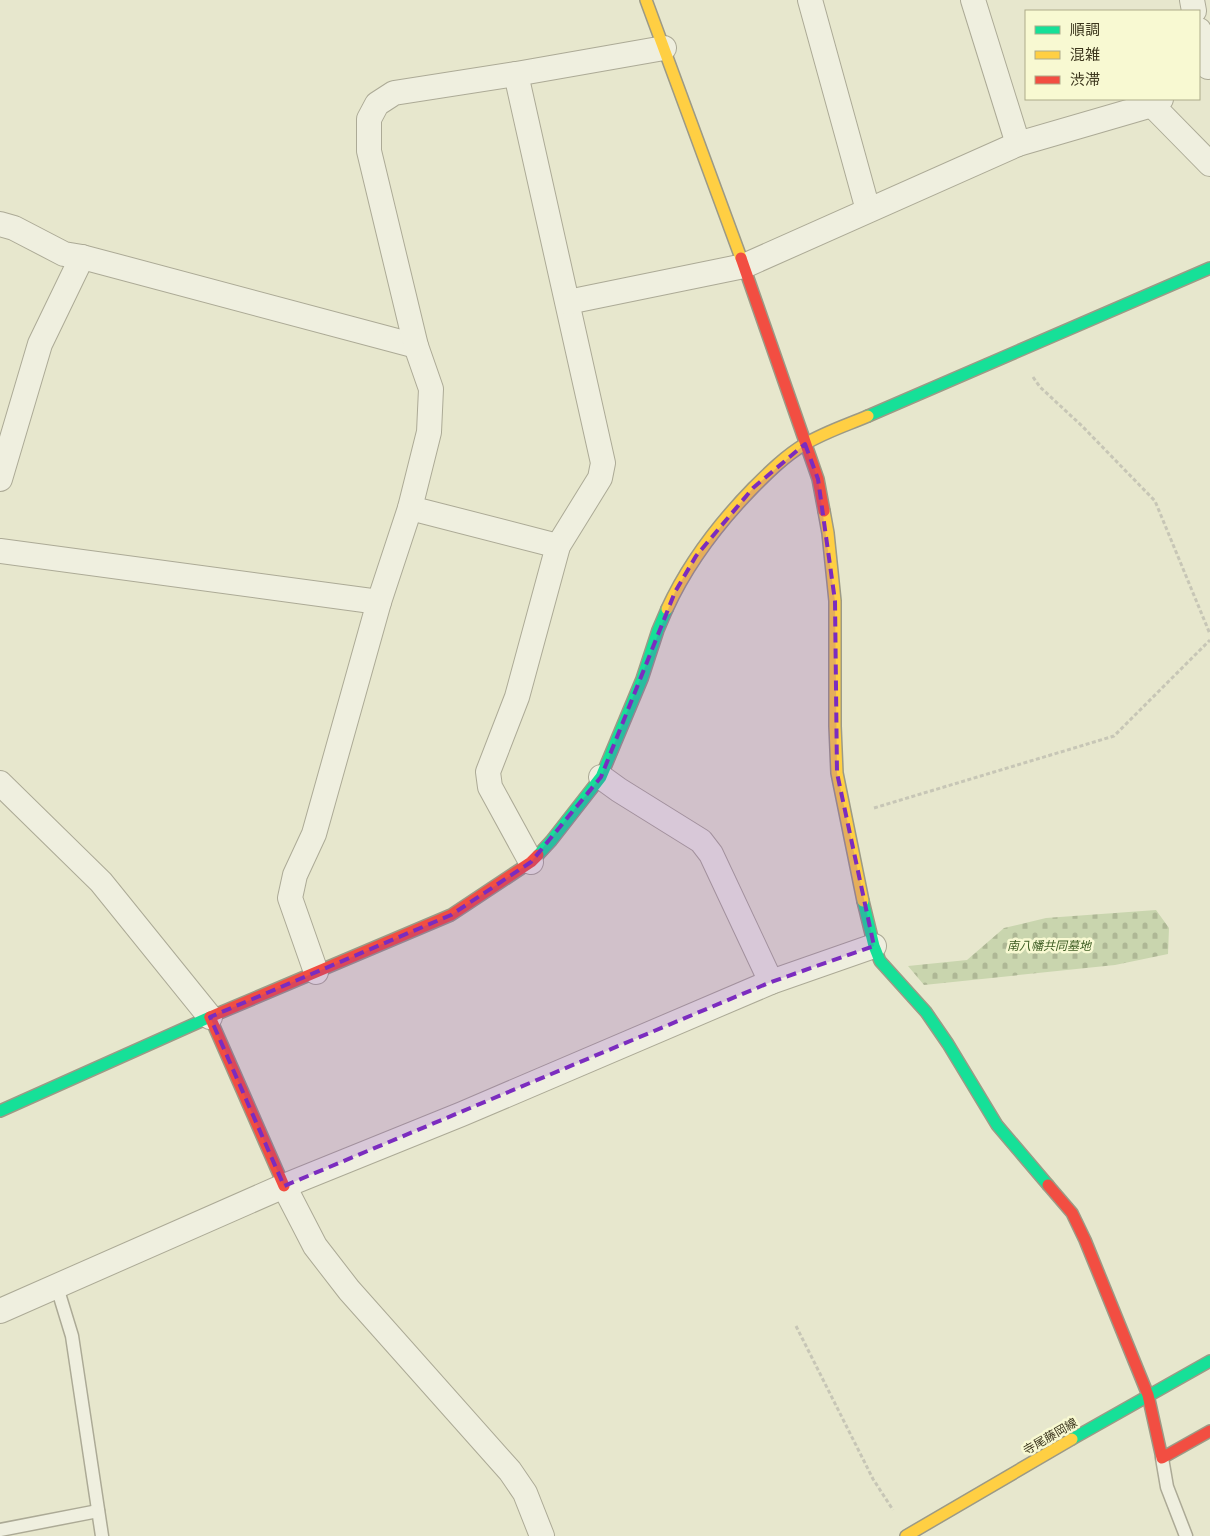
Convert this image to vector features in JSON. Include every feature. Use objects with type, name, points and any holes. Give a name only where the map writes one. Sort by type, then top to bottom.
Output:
[{"type":"street","points":[[646,0],[744,266],[818,479],[828,533],[835,601],[835,726],[837,764],[860,891],[874,946],[880,961],[926,1012],[948,1044],[997,1125],[1072,1213],[1085,1240],[1148,1395],[1162,1458],[1210,1431]]},
{"type":"street","points":[[810,0],[868,210]]},
{"type":"street","points":[[973,0],[1018,144]]},
{"type":"street","points":[[1200,36],[1205,68]]},
{"type":"street","points":[[316,972],[290,898],[295,875],[314,834],[379,602],[410,508],[430,432],[431,389],[416,346],[369,151],[369,119],[377,104],[394,93],[664,48]]},
{"type":"street","points":[[516,74],[603,463],[600,478],[558,546],[517,697],[488,772],[490,787],[531,862]]},
{"type":"street","points":[[568,302],[744,266],[1018,144],[1157,102],[1210,164]]},
{"type":"street","points":[[0,224],[14,228],[64,254],[82,257],[416,346]]},
{"type":"street","points":[[0,479],[40,344],[82,257]]},
{"type":"street","points":[[1,1108],[210,1016],[451,915],[531,862],[551,841],[601,777],[621,732],[658,630],[675,592],[696,556],[727,515],[777,464],[805,444],[832,431],[1210,268]]},
{"type":"street","points":[[410,508],[558,546]]},
{"type":"street","points":[[0,551],[379,602]]},
{"type":"street","points":[[601,777],[701,841],[711,854],[771,982]]},
{"type":"street","points":[[0,783],[101,882],[210,1016],[284,1186],[315,1246],[349,1290],[510,1471],[525,1493],[542,1536]]},
{"type":"street","points":[[0,1311],[284,1186],[462,1114],[771,982],[874,946]]},
{"type":"street","name":"寺尾藤岡線","points":[[908,1535],[1210,1361]]},
{"type":"lane","points":[[57,1286],[72,1336],[102,1536]]},
{"type":"lane","points":[[1162,1458],[1167,1487],[1186,1536]]},
{"type":"lane","points":[[0,1530],[98,1511]]},
{"type":"path","points":[[1017,351],[1040,387],[1082,426],[1155,501],[1210,634]]},
{"type":"path","points":[[846,816],[1114,736],[1210,640]]},
{"type":"path","points":[[796,1326],[873,1479],[908,1535]]},
{"type":"highlighted area","points":[[805,444],[818,479],[835,601],[837,773],[874,946],[771,982],[284,1186],[210,1017],[451,915],[531,862],[601,777],[675,592],[696,556],[753,488]]},
{"type":"green space","name":"南八幡共同墓地","points":[[1156,910],[1169,928],[1168,954],[1115,965],[924,985],[908,966],[967,960],[1004,928],[1046,918]]},
{"type":"traffic: fast","points":[[868,416],[1210,268]]},
{"type":"traffic: fast","points":[[538,855],[601,777],[642,679],[667,609]]},
{"type":"traffic: fast","points":[[863,901],[874,946],[880,961],[926,1012],[948,1044],[997,1125],[1048,1185]]},
{"type":"traffic: fast","points":[[0,1111],[210,1017]]},
{"type":"traffic: fast","points":[[1072,1439],[1210,1361]]},
{"type":"traffic: slow","points":[[646,0],[741,258]]},
{"type":"traffic: slow","points":[[667,609],[684,576],[705,545],[740,502],[765,476],[805,444],[828,432],[868,416]]},
{"type":"traffic: slow","points":[[824,511],[835,601],[837,773],[863,901]]},
{"type":"traffic: slow","points":[[906,1536],[1072,1439]]},
{"type":"traffic: jam","points":[[741,258],[818,479],[824,511]]},
{"type":"traffic: jam","points":[[210,1017],[451,915],[531,862],[538,855]]},
{"type":"traffic: jam","points":[[210,1017],[284,1186]]},
{"type":"traffic: jam","points":[[1048,1185],[1072,1213],[1085,1240],[1148,1395],[1162,1458],[1210,1431]]}]
